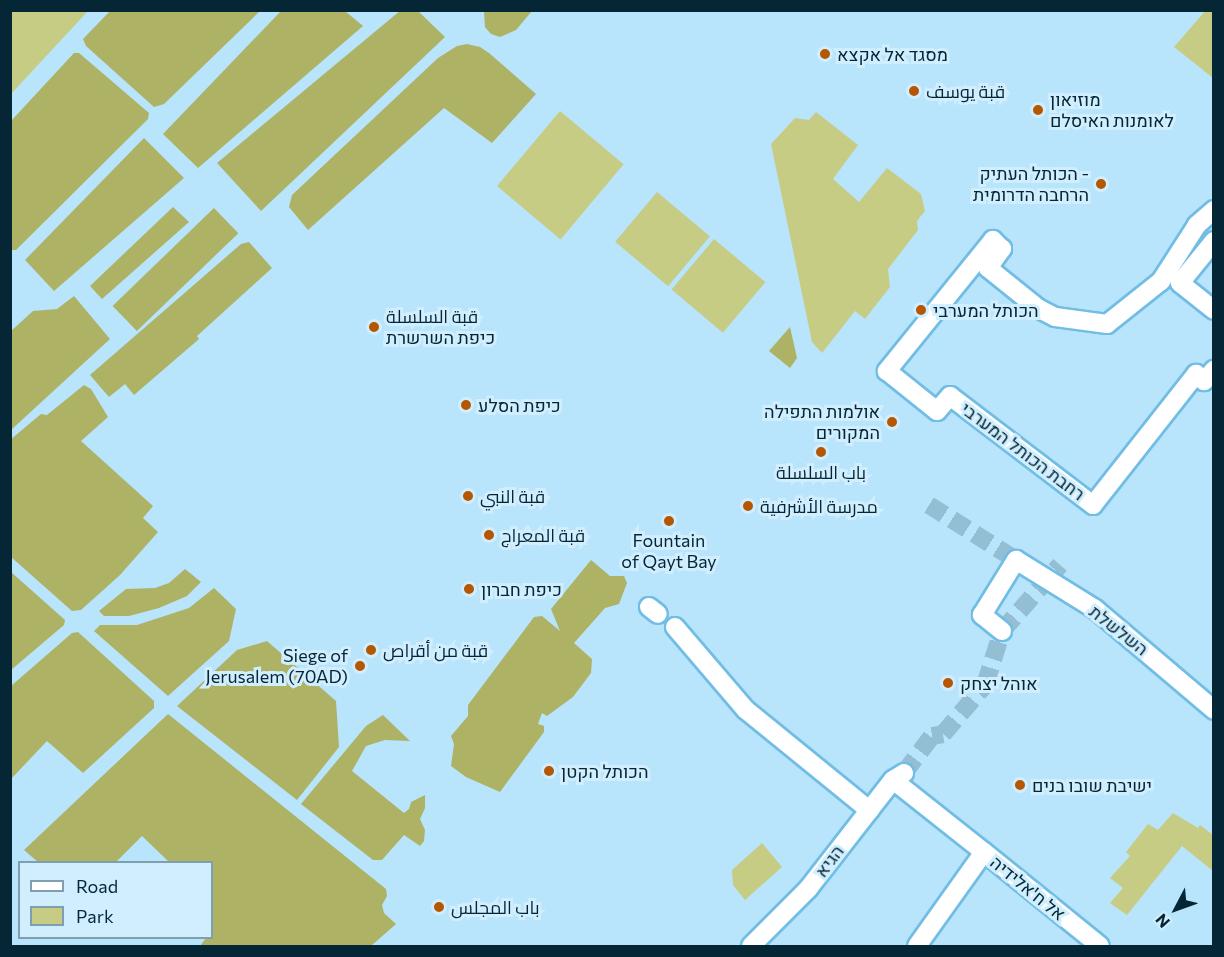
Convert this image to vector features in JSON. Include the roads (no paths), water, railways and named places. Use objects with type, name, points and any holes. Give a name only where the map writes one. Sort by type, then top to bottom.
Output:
[{"type":"street","name":"רחבת הכותל המערבי","points":[[1214,210],[1197,225],[1161,281],[1107,324],[1055,317],[1039,309],[988,268],[1002,249],[993,240],[887,371],[937,411],[950,396],[1093,505],[1196,374],[1204,381],[1214,370]]},
{"type":"street","points":[[1214,241],[1180,283],[1214,310]]},
{"type":"street","name":"השלשלת","points":[[1002,631],[982,615],[1016,560],[1095,609],[1210,699]]},
{"type":"street","points":[[675,627],[746,710],[869,810]]},
{"type":"street","name":"הגיא","points":[[751,946],[808,889],[869,810],[898,777]]},
{"type":"street","name":"אל ח'אלידיה","points":[[898,777],[984,852],[1100,946]]},
{"type":"street","points":[[916,946],[984,852]]},
{"type":"tunnel","points":[[929,505],[1016,560]]},
{"type":"tunnel","points":[[904,773],[932,736],[943,734],[985,685],[1002,631],[1060,565]]},
{"type":"place","name":"מסגד אל אקצא","points":[[825,54]]},
{"type":"place","name":"قبة يوسف","points":[[914,91]]},
{"type":"place","name":"מוזיאון לאומנות האיסלם","points":[[1038,110]]},
{"type":"place","name":"הכותל העתיק - הרחבה הדרומית","points":[[1101,184]]},
{"type":"place","name":"הכותל המערבי","points":[[921,310]]},
{"type":"place","name":"قبة السلسلة כיפת השרשרת","points":[[374,327]]},
{"type":"place","name":"כיפת הסלע","points":[[466,405]]},
{"type":"place","name":"אולמות התפילה המקורים","points":[[892,422]]},
{"type":"place","name":"باب السلسلة","points":[[821,452]]},
{"type":"place","name":"قبة النبي","points":[[468,496]]},
{"type":"place","name":"مدرسة الأشرفية","points":[[748,506]]},
{"type":"place","name":"Fountain of Qayt Bay","points":[[669,521]]},
{"type":"place","name":"قبة المعراج","points":[[489,535]]},
{"type":"place","name":"כיפת חברון","points":[[469,589]]},
{"type":"place","name":"قبة من أقراص","points":[[371,650]]},
{"type":"place","name":"Siege of Jerusalem (70AD)","points":[[360,666]]},
{"type":"place","name":"אוהל יצחק","points":[[948,683]]},
{"type":"place","name":"הכותל הקטן","points":[[549,771]]},
{"type":"place","name":"ישיבת שובו בנים","points":[[1020,785]]},
{"type":"place","name":"باب المجلس","points":[[439,907]]}]
